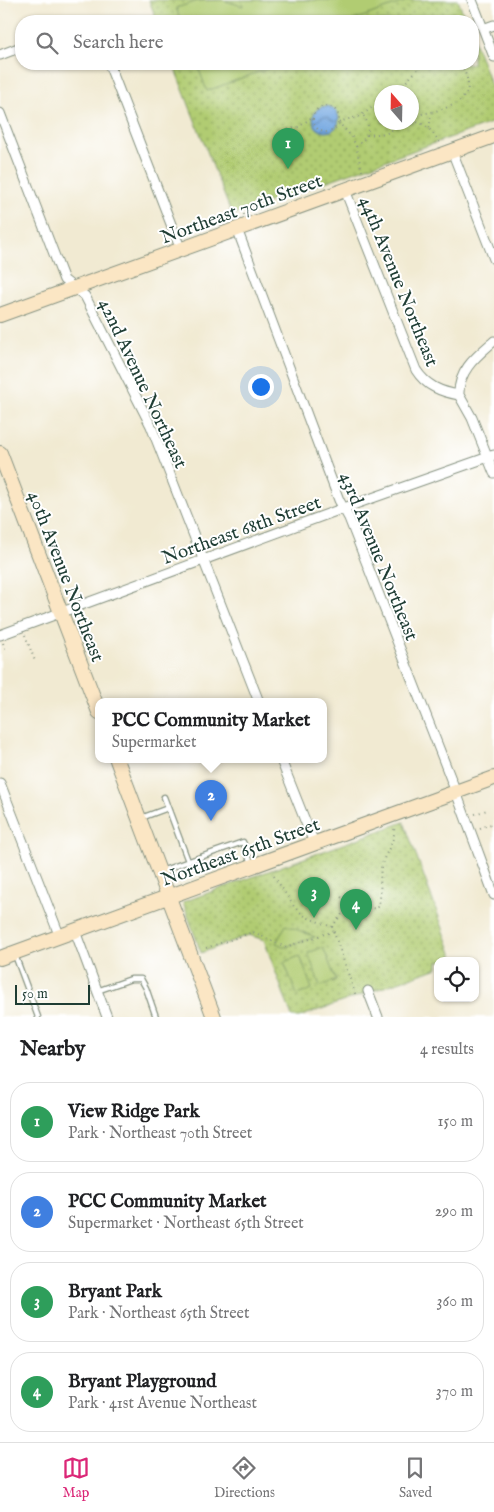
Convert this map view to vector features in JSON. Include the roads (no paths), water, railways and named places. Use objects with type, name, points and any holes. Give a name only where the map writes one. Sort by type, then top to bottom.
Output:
[{"type":"street","points":[[472,0],[478,15]]},
{"type":"street","points":[[479,18],[494,58]]},
{"type":"street","points":[[483,29],[494,25]]},
{"type":"street","points":[[0,55],[15,49]]},
{"type":"street","points":[[111,70],[181,250]]},
{"type":"street","name":"42nd Avenue Northeast","points":[[0,113],[64,280],[85,296],[151,426],[257,698]]},
{"type":"street","name":"Northeast 70th Street","points":[[0,315],[494,136]]},
{"type":"street","points":[[452,151],[494,259]]},
{"type":"street","name":"44th Avenue Northeast","points":[[345,190],[416,370],[420,377],[433,388],[459,395]]},
{"type":"street","name":"43rd Avenue Northeast","points":[[237,230],[339,500],[349,518],[456,792],[494,895]]},
{"type":"street","points":[[494,341],[464,371],[459,387],[459,395],[491,457],[494,473]]},
{"type":"street","name":"40th Avenue Northeast","points":[[0,453],[95,704]]},
{"type":"street","name":"Northeast 68th Street","points":[[1,639],[60,613],[344,508],[491,457]]},
{"type":"street","points":[[118,763],[214,1017]]},
{"type":"street","points":[[282,763],[314,844]]},
{"type":"street","name":"Northeast 65th Street","points":[[0,958],[494,778]]},
{"type":"street","points":[[0,783],[60,937]]},
{"type":"street","points":[[75,931],[107,1017]]},
{"type":"street","points":[[368,991],[378,1017]]},
{"type":"lane","points":[[164,797],[188,861]]},
{"type":"lane","points":[[140,818],[168,808]]},
{"type":"lane","points":[[160,871],[243,842],[252,866]]},
{"type":"lane","points":[[14,953],[38,1017]]},
{"type":"lane","points":[[97,991],[130,979],[141,980],[146,988],[156,1017]]},
{"type":"water","points":[[326,106],[335,110],[339,119],[335,128],[326,132],[317,128],[313,119],[317,110]]},
{"type":"place","name":"View Ridge Park","points":[[288,169]]},
{"type":"place","name":"PCC Community Market","points":[[211,821]]},
{"type":"place","name":"Bryant Park","points":[[314,918]]},
{"type":"place","name":"Bryant Playground","points":[[356,930]]}]
